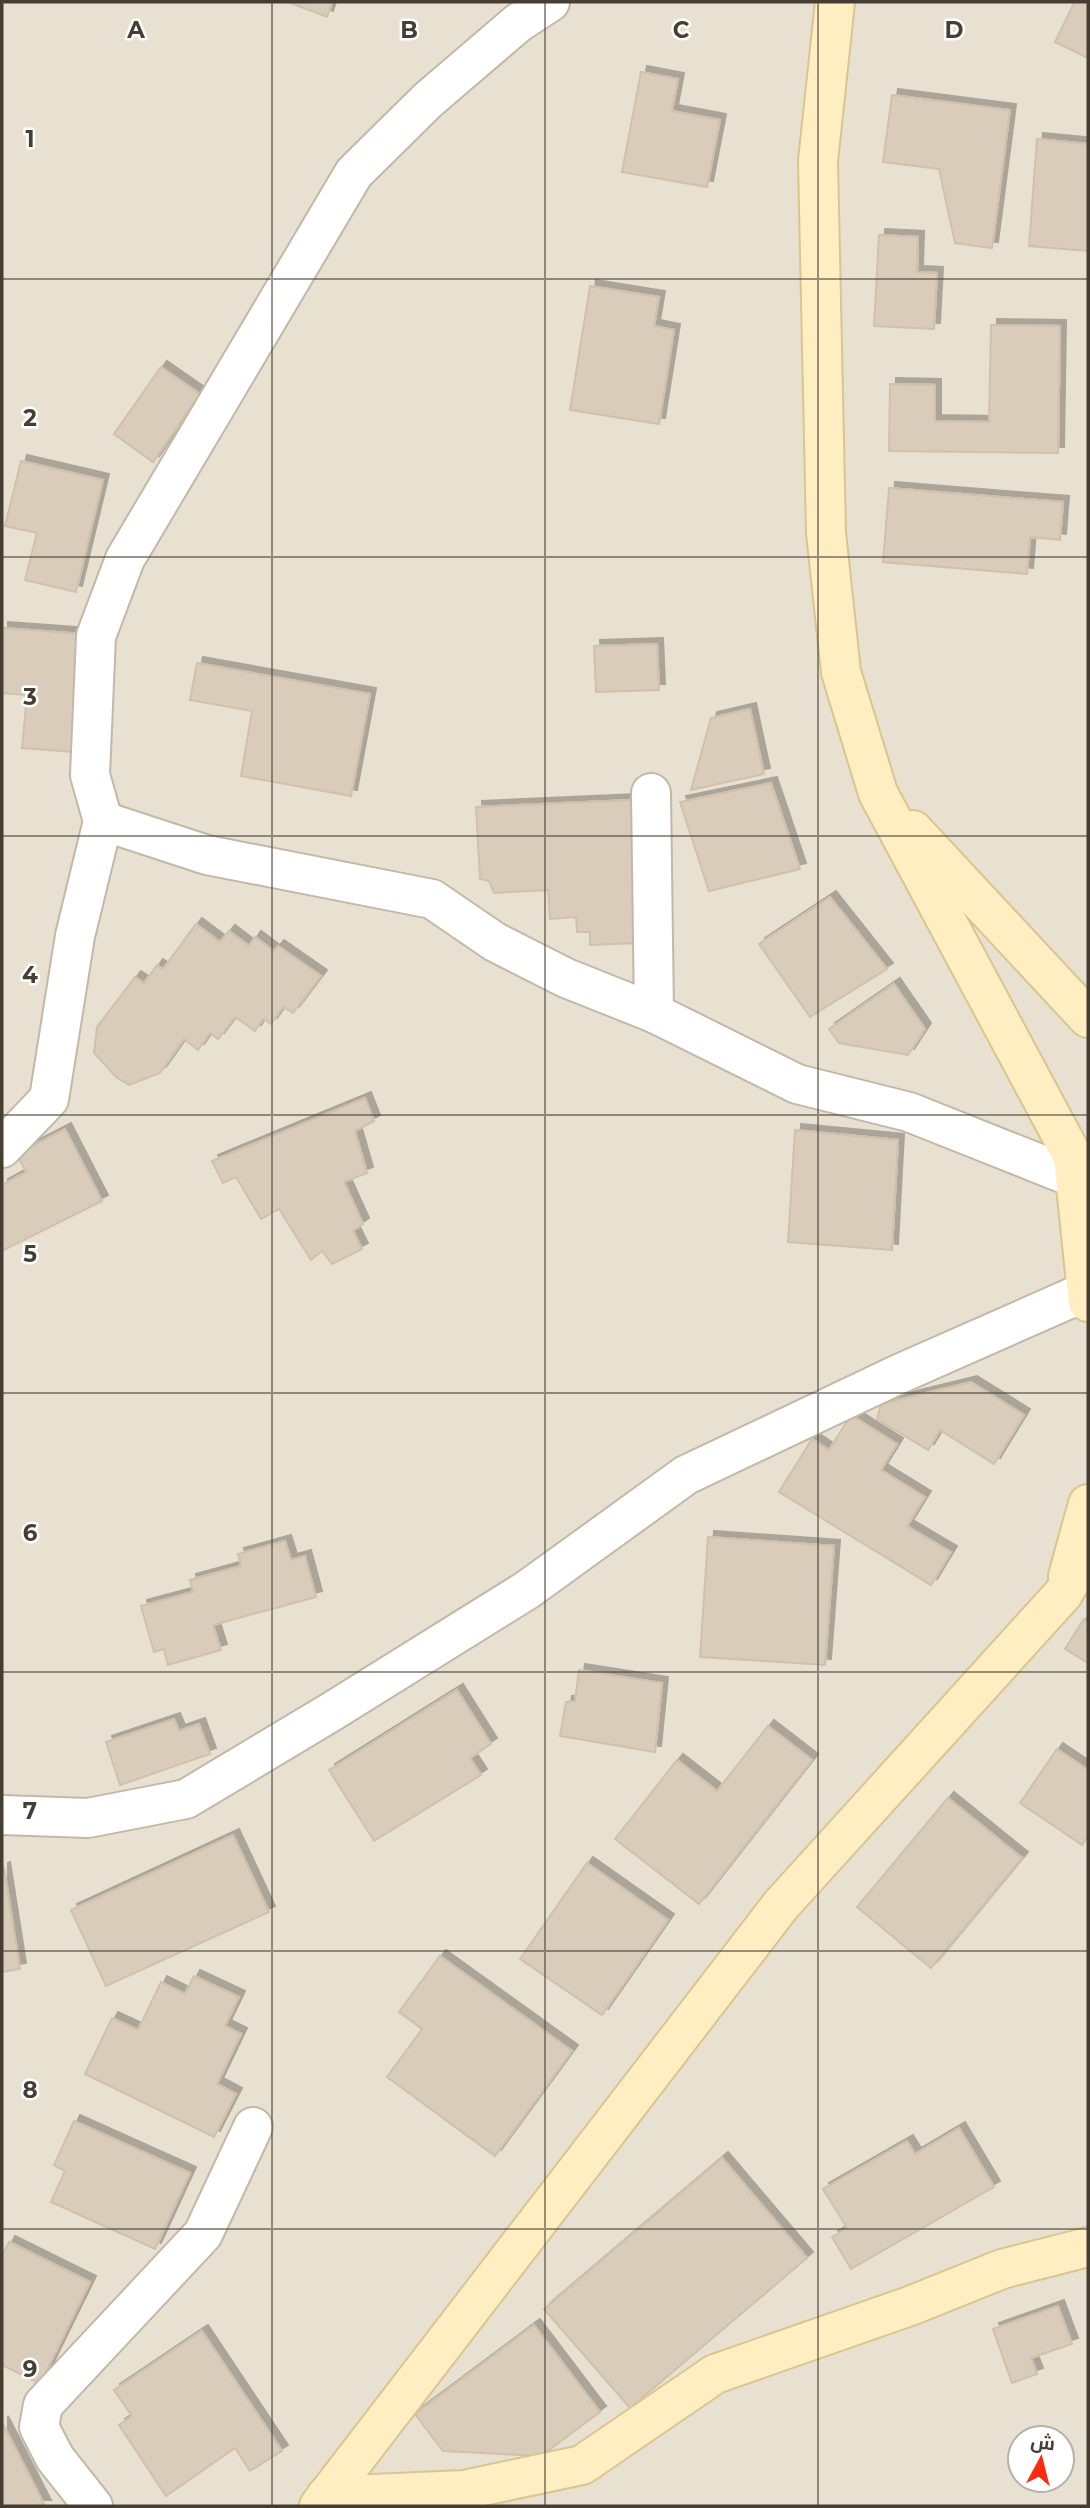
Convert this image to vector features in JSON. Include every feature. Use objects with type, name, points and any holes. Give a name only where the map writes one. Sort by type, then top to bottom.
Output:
[{"type":"main road","points":[[835,2],[818,161],[826,533],[841,672],[878,793],[1073,1157],[1088,1296]]},
{"type":"main road","points":[[878,793],[1088,1018]]},
{"type":"main road","points":[[1063,1594],[1088,1504]]},
{"type":"main road","points":[[314,2503],[781,1905],[1063,1594],[1088,1551]]},
{"type":"main road","points":[[314,2503],[464,2490],[582,2465],[715,2374],[911,2306],[1002,2269],[1088,2247]]},
{"type":"street","points":[[2,1148],[49,1099],[75,936],[103,821],[90,775],[96,636],[125,559],[354,173],[428,100],[518,23],[550,2]]},
{"type":"street","points":[[651,793],[654,1013]]},
{"type":"street","points":[[103,821],[208,855],[432,900],[495,942],[566,978],[654,1013],[797,1084],[909,1112],[1075,1178]]},
{"type":"street","points":[[2,1815],[88,1818],[186,1799],[515,1597],[686,1475],[899,1374],[1088,1296]]},
{"type":"street","points":[[93,2506],[55,2458],[39,2427],[43,2405],[203,2235],[253,2127]]},
{"type":"shaded area","points":[[2,2],[1088,2],[1088,2506],[2,2506]]},
{"type":"building","points":[[288,2],[332,2],[327,17]]},
{"type":"building","points":[[1072,2],[1088,2],[1088,58],[1055,42],[1074,3]]},
{"type":"building","points":[[641,72],[678,79],[672,111],[720,120],[707,187],[622,172]]},
{"type":"building","points":[[892,95],[1010,110],[992,248],[955,243],[939,169],[883,162]]},
{"type":"building","points":[[1037,139],[1088,144],[1088,251],[1029,246]]},
{"type":"building","points":[[879,235],[918,237],[917,272],[937,273],[934,329],[874,326]]},
{"type":"building","points":[[590,286],[659,297],[654,326],[674,330],[659,424],[570,410]]},
{"type":"building","points":[[991,325],[1060,326],[1058,453],[889,451],[890,384],[935,385],[935,421],[989,422]]},
{"type":"building","points":[[161,367],[200,394],[153,462],[114,434]]},
{"type":"building","points":[[21,461],[103,480],[76,592],[25,580],[37,533],[5,526]]},
{"type":"building","points":[[889,488],[1063,502],[1060,540],[1030,537],[1027,574],[883,562]]},
{"type":"building","points":[[2,628],[83,634],[73,752],[22,748],[27,695],[2,693]]},
{"type":"building","points":[[657,644],[659,690],[596,692],[594,646]]},
{"type":"building","points":[[197,663],[370,694],[351,796],[241,776],[252,711],[190,700]]},
{"type":"building","points":[[750,709],[764,774],[691,790],[711,718]]},
{"type":"building","points":[[771,783],[800,869],[709,891],[680,802]]},
{"type":"building","points":[[631,800],[639,943],[590,945],[590,932],[577,932],[576,917],[550,919],[548,890],[494,893],[489,881],[480,879],[476,807]]},
{"type":"building","points":[[830,897],[887,969],[810,1017],[759,944]]},
{"type":"building","points":[[196,924],[220,942],[229,931],[249,946],[255,937],[274,951],[278,946],[321,976],[293,1013],[283,1007],[271,1024],[263,1019],[255,1031],[235,1017],[218,1039],[210,1033],[198,1050],[184,1039],[160,1073],[129,1085],[116,1077],[94,1053],[97,1027],[135,977],[144,983],[157,965],[163,969]]},
{"type":"building","points":[[894,984],[925,1029],[908,1055],[839,1043],[829,1029]]},
{"type":"building","points":[[365,1098],[374,1121],[355,1131],[367,1173],[344,1182],[363,1224],[353,1231],[362,1249],[332,1264],[322,1251],[311,1260],[279,1209],[261,1219],[236,1177],[223,1183],[212,1161]]},
{"type":"building","points":[[65,1129],[102,1201],[2,1251],[2,1185],[26,1172],[17,1154]]},
{"type":"building","points":[[795,1130],[898,1140],[892,1250],[788,1242]]},
{"type":"building","points":[[971,1382],[1024,1415],[994,1464],[940,1430],[928,1450],[877,1419],[881,1404]]},
{"type":"building","points":[[851,1415],[897,1444],[881,1470],[925,1497],[907,1526],[951,1552],[931,1585],[779,1492],[812,1439],[829,1450]]},
{"type":"building","points":[[708,1537],[834,1546],[825,1665],[700,1657]]},
{"type":"building","points":[[285,1541],[291,1560],[305,1556],[316,1597],[213,1625],[221,1650],[168,1665],[164,1649],[154,1652],[141,1606],[193,1592],[190,1580],[241,1566],[238,1554]]},
{"type":"building","points":[[1084,1619],[1088,1622],[1088,1663],[1065,1649]]},
{"type":"building","points":[[579,1670],[662,1683],[655,1752],[560,1736],[566,1702],[575,1701]]},
{"type":"building","points":[[457,1690],[491,1744],[470,1758],[481,1775],[374,1841],[329,1770]]},
{"type":"building","points":[[174,1719],[179,1731],[199,1724],[210,1754],[120,1785],[106,1742]]},
{"type":"building","points":[[768,1726],[812,1760],[699,1904],[615,1839],[677,1760],[717,1791]]},
{"type":"building","points":[[1057,1749],[1088,1770],[1088,1836],[1082,1845],[1020,1803]]},
{"type":"building","points":[[948,1798],[1022,1858],[931,1968],[857,1907]]},
{"type":"building","points":[[233,1835],[269,1912],[106,1986],[71,1910]]},
{"type":"building","points":[[587,1863],[668,1920],[602,2015],[520,1959]]},
{"type":"building","points":[[4,1868],[20,1969],[2,1972],[2,1869]]},
{"type":"building","points":[[440,1956],[572,2051],[495,2156],[387,2077],[422,2029],[399,2012]]},
{"type":"building","points":[[194,1976],[239,1997],[225,2026],[241,2034],[217,2084],[236,2094],[214,2137],[85,2074],[112,2018],[138,2030],[161,1982],[185,1994]]},
{"type":"building","points":[[74,2121],[190,2173],[155,2249],[51,2202],[65,2171],[54,2165]]},
{"type":"building","points":[[959,2128],[994,2187],[851,2269],[832,2237],[847,2228],[823,2189],[907,2141],[915,2154]]},
{"type":"building","points":[[722,2158],[807,2258],[630,2408],[544,2309]]},
{"type":"building","points":[[9,2242],[90,2282],[40,2384],[2,2365],[2,2256]]},
{"type":"building","points":[[1058,2306],[1072,2344],[1031,2358],[1037,2374],[1012,2383],[993,2329]]},
{"type":"building","points":[[534,2325],[600,2412],[541,2456],[443,2451],[415,2414]]},
{"type":"building","points":[[202,2331],[282,2451],[250,2471],[235,2448],[166,2496],[119,2425],[132,2416],[114,2390]]},
{"type":"building","points":[[2,2422],[45,2506],[2,2506]]}]
